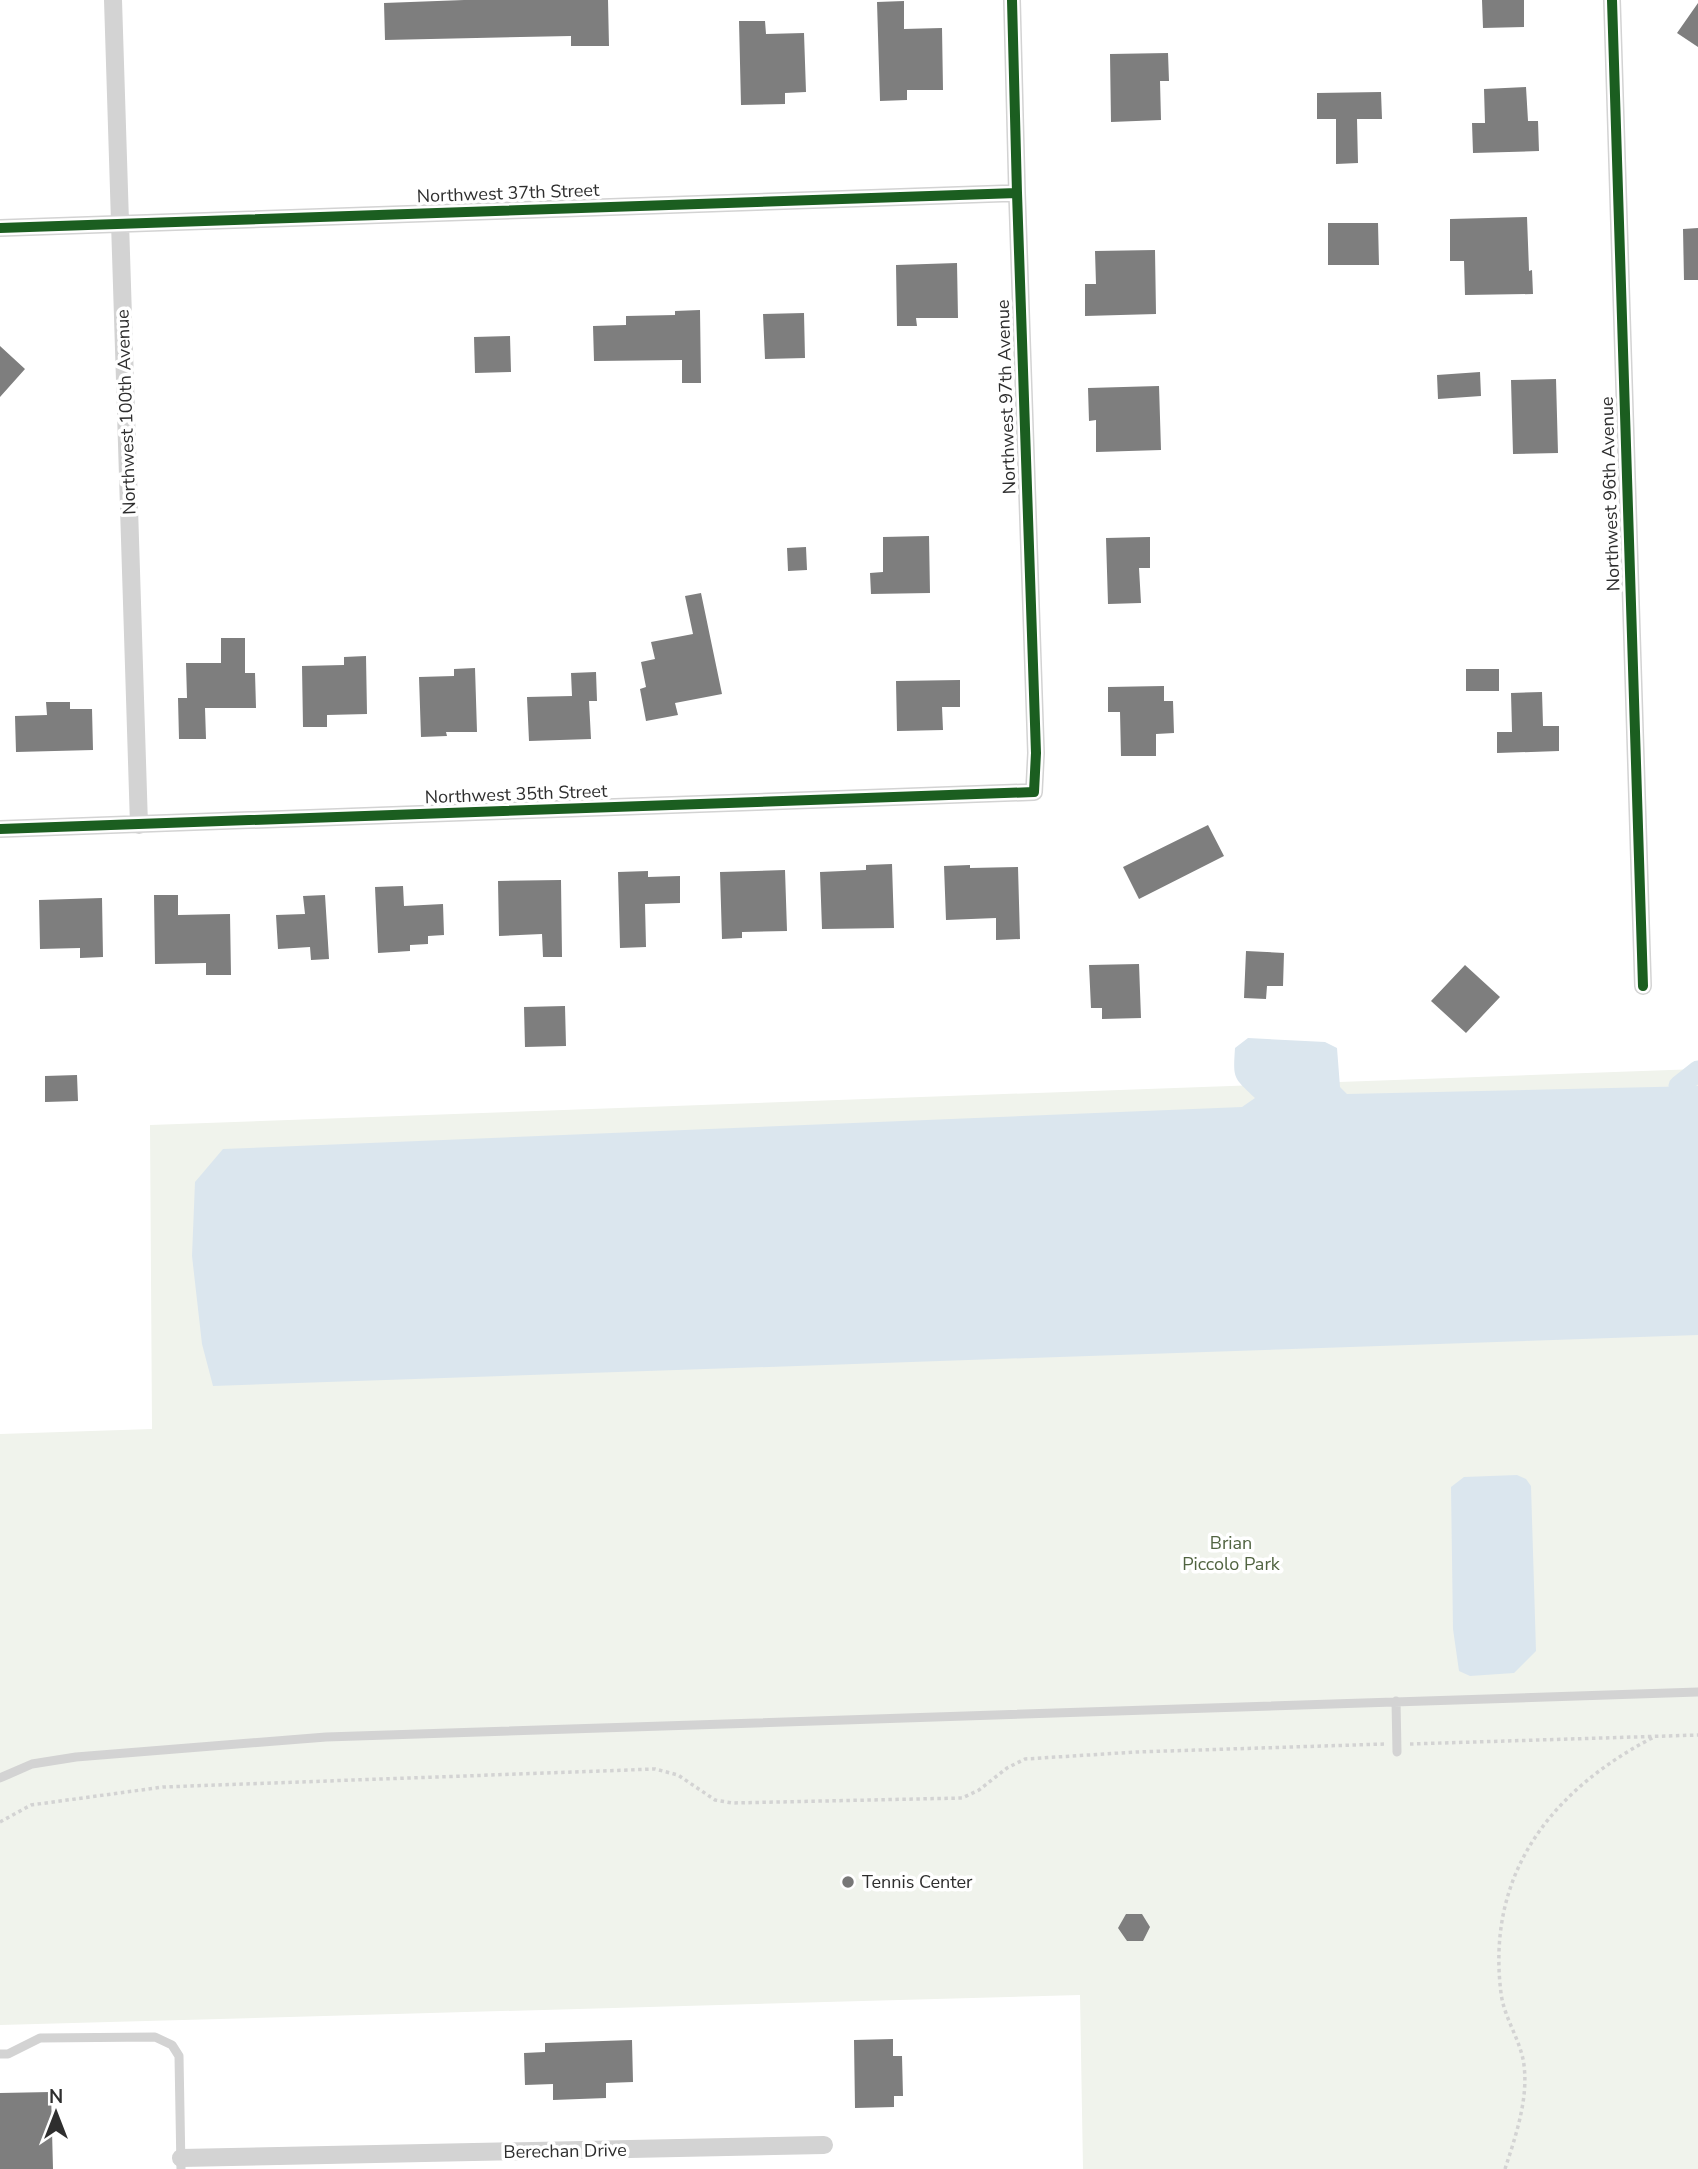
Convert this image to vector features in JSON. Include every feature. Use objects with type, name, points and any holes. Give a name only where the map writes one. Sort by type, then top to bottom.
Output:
[{"type":"street","name":"Northwest 100th Avenue","points":[[113,0],[139,825]]},
{"type":"street","name":"Northwest 97th Avenue","points":[[1012,0],[1036,753],[1034,792]]},
{"type":"street","name":"Northwest 96th Avenue","points":[[1612,0],[1643,986]]},
{"type":"street","name":"Northwest 37th Street","points":[[0,228],[1017,194]]},
{"type":"street","name":"Northwest 35th Street","points":[[0,829],[1034,792]]},
{"type":"street","name":"Berechan Drive","points":[[181,2164],[824,2145]]},
{"type":"lane","points":[[0,1779],[32,1763],[76,1757],[326,1737],[1698,1692]]},
{"type":"lane","points":[[1396,1702],[1397,1748]]},
{"type":"lane","points":[[0,2054],[8,2054],[40,2039],[155,2037],[172,2045],[179,2056],[181,2164]]},
{"type":"path","points":[[0,1822],[31,1805],[163,1787],[655,1769],[678,1775],[715,1800],[732,1803],[962,1798],[979,1790],[1007,1768],[1026,1759],[1136,1752],[1397,1748],[1698,1735]]},
{"type":"path","points":[[1505,2169],[1518,2128],[1524,2082],[1522,2057],[1505,2014],[1499,1975],[1500,1928],[1513,1878],[1525,1851],[1556,1809],[1597,1773],[1656,1737]]},
{"type":"green space","name":"Brian Piccolo Park","points":[[1698,1069],[1698,2169],[1083,2169],[1080,1995],[0,2025],[0,1434],[152,1429],[150,1125]]},
{"type":"shaded area","points":[[1248,1038],[1325,1042],[1337,1048],[1340,1087],[1347,1094],[1698,1086],[1698,1335],[213,1386],[202,1344],[192,1256],[195,1182],[223,1149],[1242,1107],[1255,1098],[1238,1081],[1234,1066],[1235,1048]]},
{"type":"shaded area","points":[[1517,1475],[1526,1479],[1531,1486],[1536,1651],[1514,1673],[1470,1676],[1459,1671],[1453,1629],[1451,1487],[1464,1477]]},
{"type":"building","points":[[608,0],[609,46],[571,46],[571,36],[385,40],[384,3]]},
{"type":"building","points":[[1482,0],[1524,0],[1524,27],[1483,28]]},
{"type":"building","points":[[904,1],[904,29],[942,28],[943,90],[907,90],[907,100],[880,101],[877,2]]},
{"type":"building","points":[[1698,3],[1698,47],[1677,33]]},
{"type":"building","points":[[739,21],[765,21],[766,34],[804,33],[806,92],[785,93],[785,104],[741,105]]},
{"type":"building","points":[[1168,53],[1169,81],[1160,81],[1161,120],[1111,122],[1110,54]]},
{"type":"building","points":[[1526,87],[1528,121],[1538,121],[1539,151],[1473,153],[1472,123],[1485,123],[1484,89]]},
{"type":"building","points":[[1381,92],[1382,119],[1357,119],[1358,163],[1336,164],[1336,119],[1317,119],[1317,93]]},
{"type":"building","points":[[1527,217],[1529,271],[1532,270],[1533,294],[1465,295],[1464,261],[1450,261],[1450,219]]},
{"type":"building","points":[[1328,223],[1378,223],[1379,265],[1328,265]]},
{"type":"building","points":[[1698,228],[1698,280],[1684,280],[1683,229]]},
{"type":"building","points":[[1155,250],[1156,314],[1085,316],[1085,284],[1096,284],[1095,251]]},
{"type":"building","points":[[957,263],[958,318],[916,318],[917,326],[897,326],[896,265]]},
{"type":"building","points":[[700,310],[701,383],[682,383],[682,360],[594,361],[593,326],[626,325],[626,316],[675,315],[675,311]]},
{"type":"building","points":[[804,313],[805,358],[765,359],[763,314]]},
{"type":"building","points":[[510,336],[511,372],[475,373],[474,337]]},
{"type":"building","points":[[0,346],[25,369],[0,397]]},
{"type":"building","points":[[1480,372],[1481,396],[1438,399],[1437,375]]},
{"type":"building","points":[[1556,379],[1558,453],[1513,454],[1511,380]]},
{"type":"building","points":[[1159,386],[1161,450],[1096,452],[1096,420],[1089,421],[1088,388]]},
{"type":"building","points":[[929,536],[930,593],[871,594],[870,573],[883,572],[883,537]]},
{"type":"building","points":[[1150,537],[1150,568],[1139,568],[1141,603],[1108,604],[1106,538]]},
{"type":"building","points":[[806,547],[807,570],[788,571],[787,548]]},
{"type":"building","points":[[701,593],[722,694],[675,703],[678,715],[646,721],[640,689],[646,687],[641,662],[655,659],[651,642],[693,634],[685,596]]},
{"type":"building","points":[[221,638],[245,638],[245,673],[255,673],[256,708],[205,708],[206,739],[179,739],[178,698],[187,698],[186,663],[221,663]]},
{"type":"building","points":[[366,656],[367,714],[327,715],[327,727],[303,727],[302,666],[344,665],[344,657]]},
{"type":"building","points":[[475,668],[477,732],[446,732],[447,736],[421,737],[419,677],[454,676],[454,669]]},
{"type":"building","points":[[1466,669],[1499,669],[1499,691],[1466,691]]},
{"type":"building","points":[[596,672],[597,701],[589,701],[591,739],[529,741],[527,697],[572,696],[571,673]]},
{"type":"building","points":[[960,680],[960,707],[942,707],[943,730],[897,731],[896,681]]},
{"type":"building","points":[[1164,686],[1164,701],[1173,701],[1174,733],[1156,734],[1156,756],[1121,756],[1120,712],[1108,712],[1108,687]]},
{"type":"building","points":[[1542,692],[1543,726],[1559,726],[1559,751],[1497,753],[1497,732],[1512,732],[1511,693]]},
{"type":"building","points":[[46,702],[70,702],[70,709],[92,709],[93,750],[16,752],[15,716],[47,715]]},
{"type":"building","points":[[1208,825],[1224,856],[1139,899],[1123,867]]},
{"type":"building","points":[[892,864],[894,928],[822,929],[820,872],[866,870],[866,865]]},
{"type":"building","points":[[970,865],[970,868],[1018,867],[1020,939],[996,940],[996,918],[946,920],[944,866]]},
{"type":"building","points":[[785,870],[787,931],[742,932],[742,938],[722,939],[720,872]]},
{"type":"building","points":[[648,871],[648,877],[680,876],[680,903],[645,904],[646,947],[620,948],[618,872]]},
{"type":"building","points":[[561,880],[562,957],[543,957],[542,934],[499,936],[498,881]]},
{"type":"building","points":[[403,886],[404,906],[443,904],[444,935],[428,936],[428,944],[410,945],[410,951],[378,953],[375,887]]},
{"type":"building","points":[[154,895],[178,895],[178,915],[230,914],[231,975],[206,975],[206,963],[155,964]]},
{"type":"building","points":[[325,895],[329,959],[311,960],[310,947],[278,949],[276,915],[305,914],[303,896]]},
{"type":"building","points":[[102,898],[103,957],[80,958],[80,948],[40,949],[39,900]]},
{"type":"building","points":[[1246,951],[1284,953],[1283,986],[1267,986],[1266,999],[1244,998]]},
{"type":"building","points":[[1139,964],[1141,1018],[1102,1019],[1102,1008],[1091,1008],[1089,965]]},
{"type":"building","points":[[1465,965],[1500,997],[1466,1033],[1431,1001]]},
{"type":"building","points":[[565,1006],[566,1046],[525,1047],[524,1007]]},
{"type":"building","points":[[77,1075],[78,1101],[45,1102],[45,1076]]},
{"type":"building","points":[[1126,1914],[1142,1914],[1150,1927],[1143,1941],[1127,1941],[1118,1928]]},
{"type":"building","points":[[893,2039],[893,2056],[902,2056],[903,2096],[894,2096],[894,2107],[855,2108],[854,2040]]},
{"type":"building","points":[[632,2040],[633,2082],[606,2083],[606,2098],[553,2100],[553,2084],[525,2085],[524,2053],[545,2052],[545,2043]]},
{"type":"building","points":[[51,2092],[53,2169],[0,2169],[0,2093]]},
{"type":"waterway","points":[[1679,1086],[1698,1071]]},
{"type":"cycle path","points":[[0,829],[1034,792],[1036,753],[1012,0]]},
{"type":"cycle path","points":[[1612,0],[1643,986]]},
{"type":"cycle path","points":[[0,228],[1017,193]]},
{"type":"place","name":"Tennis Center","points":[[848,1882]]}]
